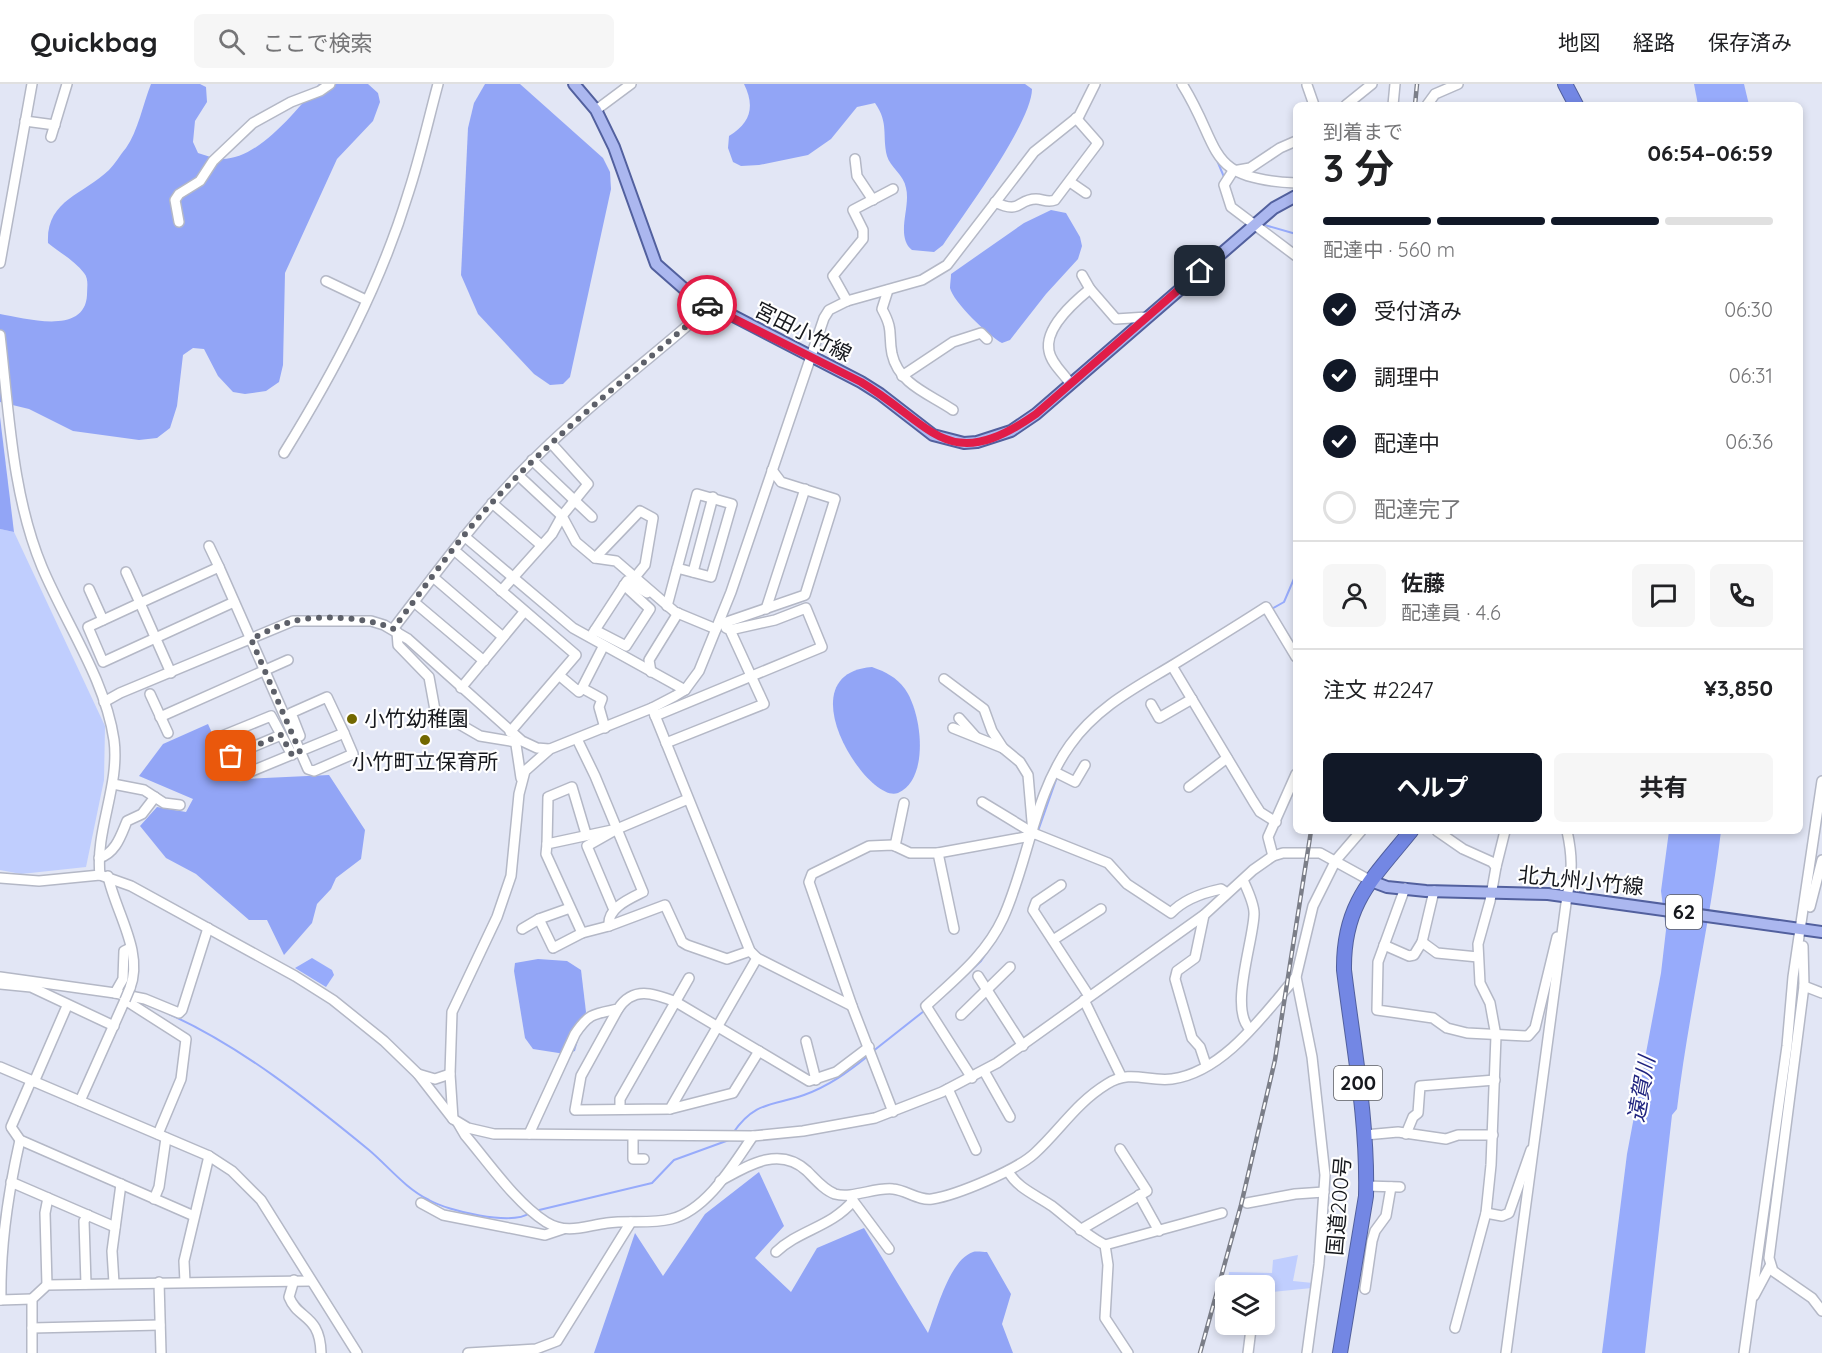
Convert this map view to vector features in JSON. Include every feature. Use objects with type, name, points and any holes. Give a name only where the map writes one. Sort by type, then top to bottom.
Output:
[{"type":"highway","points":[[1565,84],[1574,102]]},
{"type":"highway","name":"国道200号","points":[[1340,1353],[1366,1186],[1365,1134],[1343,948],[1348,920],[1358,898],[1409,834]]},
{"type":"main road","name":"宮田小竹線","points":[[574,84],[596,110],[614,147],[656,264],[673,282],[707,304],[880,394],[933,435],[964,443],[994,438],[1011,431],[1036,414],[1274,208],[1293,198]]},
{"type":"main road","name":"北九州小竹線","points":[[1371,881],[1379,885],[1434,891],[1492,892],[1568,899],[1801,926],[1822,932]]},
{"type":"street","points":[[0,263],[32,84]]},
{"type":"street","points":[[51,138],[67,84]]},
{"type":"street","points":[[179,222],[176,200],[179,194],[200,181],[213,160],[245,131],[291,102],[320,91],[330,84]]},
{"type":"street","points":[[284,453],[319,398],[366,300],[408,195],[438,84]]},
{"type":"street","points":[[596,110],[631,84]]},
{"type":"street","points":[[653,712],[685,690],[699,671],[717,627],[810,357],[829,310],[847,301],[922,280],[947,264],[1039,147],[1076,118],[1087,105],[1095,84]]},
{"type":"street","points":[[1182,84],[1221,160],[1233,171],[1256,179],[1293,183]]},
{"type":"street","points":[[1309,84],[1313,102]]},
{"type":"street","points":[[1350,102],[1372,84]]},
{"type":"street","points":[[1394,102],[1395,84]]},
{"type":"street","points":[[1429,102],[1435,93],[1458,84]]},
{"type":"street","points":[[995,202],[1018,208],[1033,199],[1051,202],[1070,182],[1098,143],[1076,118]]},
{"type":"street","points":[[25,121],[55,125]]},
{"type":"street","points":[[1293,142],[1250,168],[1233,171],[1224,185],[1232,207],[1293,254]]},
{"type":"street","points":[[855,159],[857,176],[873,200]]},
{"type":"street","points":[[1070,182],[1086,193]]},
{"type":"street","points":[[847,301],[833,276],[863,239],[862,230],[853,210],[893,189]]},
{"type":"street","points":[[1082,275],[1090,289],[1116,319],[1147,317]]},
{"type":"street","points":[[326,281],[366,300]]},
{"type":"street","points":[[1070,383],[1052,360],[1048,344],[1060,318],[1072,303],[1090,289]]},
{"type":"street","points":[[888,290],[882,309],[892,328],[892,353],[902,376],[910,385],[928,392],[953,410]]},
{"type":"street","points":[[514,736],[480,736],[435,710],[429,677],[398,645],[395,631],[464,536],[532,460],[673,339],[700,314],[707,304]]},
{"type":"street","points":[[902,376],[953,342],[981,333],[987,339]]},
{"type":"street","points":[[0,334],[14,452],[30,533],[42,568],[104,702],[114,740],[113,784],[99,858],[130,948],[134,977],[80,1101]]},
{"type":"street","points":[[501,591],[552,534],[562,516],[588,484],[551,443]]},
{"type":"street","points":[[532,460],[592,517]]},
{"type":"street","points":[[717,627],[805,595],[835,499],[781,482],[772,470]]},
{"type":"street","points":[[518,475],[562,516],[576,542],[595,558],[616,561],[636,576],[657,599]]},
{"type":"street","points":[[766,609],[805,489]]},
{"type":"street","points":[[667,606],[677,568],[697,494],[732,504],[711,577],[677,568]]},
{"type":"street","points":[[693,573],[713,497]]},
{"type":"street","points":[[492,503],[541,545]]},
{"type":"street","points":[[595,558],[640,510],[653,518],[645,565],[636,576]]},
{"type":"street","points":[[464,536],[573,628],[626,646],[650,609],[624,585]]},
{"type":"street","points":[[209,546],[299,752],[308,769],[314,771],[353,754],[327,697],[291,712],[299,752]]},
{"type":"street","points":[[454,550],[576,655],[514,736],[522,780],[511,876],[497,916],[452,1012],[450,1074],[456,1121]]},
{"type":"street","points":[[219,567],[88,627],[103,662],[234,602]]},
{"type":"street","points":[[126,572],[171,673]]},
{"type":"street","points":[[433,577],[503,637]]},
{"type":"street","points":[[522,780],[531,765],[550,749],[753,675],[822,647],[806,608],[775,620],[730,630],[678,613],[627,581],[593,634]]},
{"type":"street","points":[[89,589],[103,620]]},
{"type":"street","points":[[414,602],[483,661]]},
{"type":"street","points":[[972,1078],[926,1006],[975,961],[991,940],[1003,918],[1055,772],[1069,746],[1094,716],[1123,694],[1266,607],[1293,652]]},
{"type":"street","points":[[461,688],[524,612]]},
{"type":"street","points":[[651,672],[649,660],[678,613]]},
{"type":"street","points":[[104,702],[120,693],[285,624],[307,619],[371,621],[395,631],[438,663],[461,688],[514,736],[537,748],[550,749]]},
{"type":"street","points":[[666,743],[764,704],[753,675],[730,630]]},
{"type":"street","points":[[593,634],[603,646],[685,690]]},
{"type":"street","points":[[560,676],[579,692],[603,646]]},
{"type":"street","points":[[160,717],[288,660]]},
{"type":"street","points":[[1172,666],[1260,812],[1275,822]]},
{"type":"street","points":[[944,679],[984,709],[992,731],[1003,748],[1020,762],[1028,775],[1032,834]]},
{"type":"street","points":[[582,688],[602,699],[599,707],[605,728]]},
{"type":"street","points":[[150,694],[168,734]]},
{"type":"street","points":[[1150,704],[1159,718],[1192,699]]},
{"type":"street","points":[[653,712],[753,954],[670,1109]]},
{"type":"street","points":[[299,752],[281,735],[271,716],[222,736],[240,776],[299,752],[344,733]]},
{"type":"street","points":[[959,718],[976,738]]},
{"type":"street","points":[[953,728],[1003,748]]},
{"type":"street","points":[[231,756],[281,735]]},
{"type":"street","points":[[577,739],[643,892],[614,910],[609,919],[609,926]]},
{"type":"street","points":[[1189,787],[1227,758]]},
{"type":"street","points":[[1055,772],[1075,782],[1085,765]]},
{"type":"street","points":[[1273,856],[1268,837],[1293,781]]},
{"type":"street","points":[[1744,1353],[1793,976],[1822,781]]},
{"type":"street","points":[[113,784],[144,790],[164,803],[180,805]]},
{"type":"street","points":[[582,933],[546,855],[548,796],[572,787],[586,834]]},
{"type":"street","points":[[99,858],[107,855],[116,845],[127,821],[142,814],[155,797]]},
{"type":"street","points":[[614,910],[586,846],[617,829],[688,799]]},
{"type":"street","points":[[981,802],[1032,834],[1108,863],[1126,884],[1171,913],[1184,901],[1206,892],[1221,889],[1227,893]]},
{"type":"street","points":[[895,846],[904,803]]},
{"type":"street","points":[[547,844],[617,829]]},
{"type":"street","points":[[893,1112],[852,1006],[809,882],[812,874],[869,846],[895,846],[910,853],[938,853],[1032,834]]},
{"type":"street","points":[[1308,1353],[1324,1192],[1319,1111],[1312,1057],[1296,977],[1313,906],[1336,860],[1358,834]]},
{"type":"street","points":[[1441,834],[1462,849],[1492,862],[1496,867]]},
{"type":"street","points":[[1455,1328],[1486,1213],[1493,1135],[1496,1036],[1490,1003],[1480,983],[1478,939],[1492,892],[1504,834]]},
{"type":"street","points":[[1506,1353],[1568,899],[1572,858],[1568,834]]},
{"type":"street","points":[[456,1121],[478,1131],[529,1134],[753,1136],[826,1127],[893,1112],[972,1078],[1023,1046],[1086,998],[1204,915],[1273,856],[1313,852],[1336,860],[1371,881]]},
{"type":"street","points":[[938,853],[954,929]]},
{"type":"street","points":[[1752,1299],[1770,1266],[1804,986],[1801,926],[1814,894],[1822,860]]},
{"type":"street","points":[[0,878],[39,881],[104,875],[208,928],[333,1000],[384,1041],[418,1074],[465,1135],[528,1207],[546,1222],[563,1229]]},
{"type":"street","points":[[1243,880],[1255,913],[1242,997],[1244,1023],[1250,1029]]},
{"type":"street","points":[[1061,885],[1032,906],[1086,998],[1121,1076]]},
{"type":"street","points":[[1405,888],[1378,962],[1377,1010],[1433,1018],[1447,1028],[1496,1036],[1528,1036],[1536,1028],[1568,899]]},
{"type":"street","points":[[1384,945],[1412,956],[1422,942],[1434,891]]},
{"type":"street","points":[[539,919],[553,948],[582,933],[609,926],[665,905],[682,942],[687,945],[727,958],[753,954],[852,1006]]},
{"type":"street","points":[[522,929],[539,919],[570,908]]},
{"type":"street","points":[[1053,940],[1101,909]]},
{"type":"street","points":[[1204,915],[1195,958],[1175,974],[1177,991],[1192,1038],[1200,1047],[1206,1065]]},
{"type":"street","points":[[0,977],[115,993],[145,999],[181,1012],[208,928]]},
{"type":"street","points":[[1422,942],[1437,953],[1478,957]]},
{"type":"street","points":[[115,993],[123,979],[124,951],[130,948]]},
{"type":"street","points":[[961,1015],[1010,966]]},
{"type":"street","points":[[978,976],[1023,1046]]},
{"type":"street","points":[[720,1181],[759,1161],[780,1159],[803,1168],[828,1191],[850,1198],[893,1189],[932,1199],[1008,1171],[1034,1154],[1069,1114],[1105,1085],[1121,1076],[1174,1079],[1228,1054],[1296,977]]},
{"type":"street","points":[[620,1109],[620,1099],[689,978]]},
{"type":"street","points":[[0,984],[31,987],[67,1006],[114,1026]]},
{"type":"street","points":[[1804,986],[1822,993]]},
{"type":"street","points":[[759,1051],[733,1094],[670,1109],[575,1110],[581,1076],[618,1009],[624,1000],[634,993],[657,995],[676,1002],[759,1051],[809,1081],[836,1072],[868,1047]]},
{"type":"street","points":[[125,1000],[186,1039],[181,1079],[162,1136],[159,1187],[154,1199]]},
{"type":"street","points":[[67,1006],[11,1126],[20,1140],[194,1216]]},
{"type":"street","points":[[529,1134],[575,1034],[584,1020],[589,1015],[618,1009]]},
{"type":"street","points":[[806,1041],[816,1080]]},
{"type":"street","points":[[0,1067],[208,1156],[232,1171],[261,1200],[357,1353]]},
{"type":"street","points":[[984,1071],[1010,1117]]},
{"type":"street","points":[[418,1074],[435,1079],[450,1074]]},
{"type":"street","points":[[1406,1134],[1413,1117],[1419,1113],[1420,1086],[1495,1080]]},
{"type":"street","points":[[948,1089],[976,1150]]},
{"type":"street","points":[[1365,1134],[1398,1132],[1446,1139],[1458,1135],[1493,1135]]},
{"type":"street","points":[[633,1136],[633,1159],[644,1159]]},
{"type":"street","points":[[421,1203],[443,1215],[545,1235],[563,1229],[672,1219],[705,1199],[753,1136]]},
{"type":"street","points":[[20,1140],[10,1182],[0,1263],[0,1300],[32,1299],[47,1285],[310,1281]]},
{"type":"street","points":[[1486,1213],[1502,1216],[1509,1213],[1535,1141]]},
{"type":"street","points":[[1080,1230],[1147,1191],[1120,1149]]},
{"type":"street","points":[[185,1282],[184,1261],[208,1156]]},
{"type":"street","points":[[1008,1171],[1019,1186],[1105,1245],[1222,1213]]},
{"type":"street","points":[[10,1182],[115,1227]]},
{"type":"street","points":[[114,1283],[115,1227],[121,1184]]},
{"type":"street","points":[[1365,1289],[1372,1241],[1375,1231],[1386,1216],[1395,1187],[1366,1186]]},
{"type":"street","points":[[1247,1203],[1295,1194],[1324,1192]]},
{"type":"street","points":[[1139,1195],[1160,1231]]},
{"type":"street","points":[[47,1285],[45,1213],[48,1198]]},
{"type":"street","points":[[850,1198],[889,1249]]},
{"type":"street","points":[[776,1252],[789,1239],[834,1220],[850,1198]]},
{"type":"street","points":[[86,1284],[84,1221],[88,1215]]},
{"type":"street","points":[[468,1353],[488,1350],[536,1349],[557,1341],[631,1222]]},
{"type":"street","points":[[1105,1245],[1108,1265],[1105,1318],[1128,1353]]},
{"type":"street","points":[[1770,1266],[1812,1298],[1822,1311]]},
{"type":"street","points":[[294,1280],[289,1297],[291,1303],[313,1321],[321,1353]]},
{"type":"street","points":[[159,1282],[161,1353]]},
{"type":"street","points":[[32,1299],[32,1353]]},
{"type":"street","points":[[32,1328],[160,1325]]},
{"type":"street","points":[[1248,1353],[1250,1335]]},
{"type":"shaded area","points":[[151,84],[200,84],[206,87],[207,102],[195,121],[193,142],[198,153],[220,159],[248,152],[262,143],[276,132],[319,84],[368,84],[378,93],[380,102],[373,121],[337,159],[285,273],[283,365],[279,382],[266,391],[245,394],[233,392],[218,376],[204,349],[193,348],[183,355],[177,406],[170,428],[157,438],[139,440],[73,431],[29,409],[0,402],[0,314],[38,321],[52,321],[76,316],[84,308],[87,295],[86,275],[48,243],[49,229],[53,217],[60,208],[109,170],[126,148],[137,126]]},
{"type":"shaded area","points":[[485,84],[520,84],[603,158],[610,172],[611,189],[570,377],[563,384],[550,385],[534,374],[478,314],[461,275],[468,128],[474,103]]},
{"type":"shaded area","points":[[744,84],[1025,84],[1032,89],[1029,104],[1009,145],[943,245],[934,252],[912,250],[907,244],[904,229],[907,204],[905,183],[887,156],[884,123],[875,103],[857,107],[831,139],[808,155],[759,165],[741,166],[733,162],[728,148],[729,136],[742,125],[749,113],[749,100]]},
{"type":"shaded area","points":[[1051,210],[1066,213],[1080,237],[1082,246],[1078,259],[1046,294],[1010,340],[1002,343],[981,326],[958,302],[950,288],[951,274],[1024,223]]},
{"type":"shaded area","points":[[0,417],[14,532],[0,529]]},
{"type":"shaded area","points":[[0,529],[14,532],[105,726],[104,780],[86,867],[21,874],[0,870]]},
{"type":"shaded area","points":[[872,667],[890,675],[902,685],[916,713],[919,729],[919,760],[915,774],[908,785],[898,793],[885,791],[869,779],[853,760],[841,737],[834,713],[835,691],[847,675]]},
{"type":"shaded area","points":[[208,724],[230,774],[244,779],[329,775],[365,830],[361,859],[336,878],[331,889],[317,904],[312,923],[284,955],[267,920],[249,920],[196,874],[166,858],[140,826],[157,807],[186,812],[193,799],[139,776],[163,744]]},
{"type":"shaded area","points":[[538,959],[567,961],[581,970],[586,1012],[575,1051],[565,1054],[533,1049],[525,1038],[514,971],[515,963]]},
{"type":"shaded area","points":[[759,1172],[784,1226],[755,1258],[791,1292],[817,1248],[864,1228],[928,1333],[944,1288],[957,1265],[973,1252],[987,1252],[1011,1294],[1002,1324],[1013,1353],[594,1353],[635,1233],[663,1276],[705,1214]]},
{"type":"shaded area","points":[[1298,1255],[1293,1281],[1313,1283],[1312,1288],[1275,1292],[1275,1275],[1229,1275],[1229,1272],[1272,1273],[1273,1260]]},
{"type":"water","points":[[1694,84],[1744,84],[1748,102],[1697,102]]},
{"type":"water","name":"遠賀川","points":[[1669,834],[1721,834],[1677,1109],[1672,1115],[1645,1353],[1602,1353],[1627,1154],[1661,973],[1666,930],[1661,891]]},
{"type":"water","points":[[312,958],[332,970],[334,975],[326,987],[295,968]]},
{"type":"waterway","points":[[1216,158],[1224,177]]},
{"type":"waterway","points":[[1261,224],[1293,233]]},
{"type":"waterway","points":[[1270,610],[1284,602],[1293,581]]},
{"type":"waterway","points":[[1038,831],[1057,777]]},
{"type":"waterway","points":[[954,986],[981,961],[999,934]]},
{"type":"waterway","points":[[872,1052],[924,1011]]},
{"type":"waterway","points":[[169,1014],[222,1042],[274,1076],[369,1150],[412,1190],[429,1200],[464,1212],[495,1218],[521,1217],[530,1213]]},
{"type":"waterway","points":[[733,1133],[749,1115],[757,1110],[822,1087],[846,1073],[868,1056]]},
{"type":"waterway","points":[[535,1211],[652,1183],[674,1160],[729,1140]]},
{"type":"railway","points":[[1415,102],[1417,84]]},
{"type":"railway","points":[[1200,1353],[1241,1205],[1275,1060],[1311,834]]},
{"type":"way so far","points":[[231,756],[281,735],[292,755],[300,752],[251,639],[277,626],[307,619],[371,621],[393,629],[468,530],[518,475],[551,443],[700,314],[707,305]]},
{"type":"place","name":"小竹幼稚園","points":[[352,719]]},
{"type":"place","name":"小竹町立保育所","points":[[425,740]]},
{"type":"route","points":[[707,305],[861,382],[897,406],[933,435],[964,443],[994,438],[1011,431],[1036,414],[1200,271]]}]
